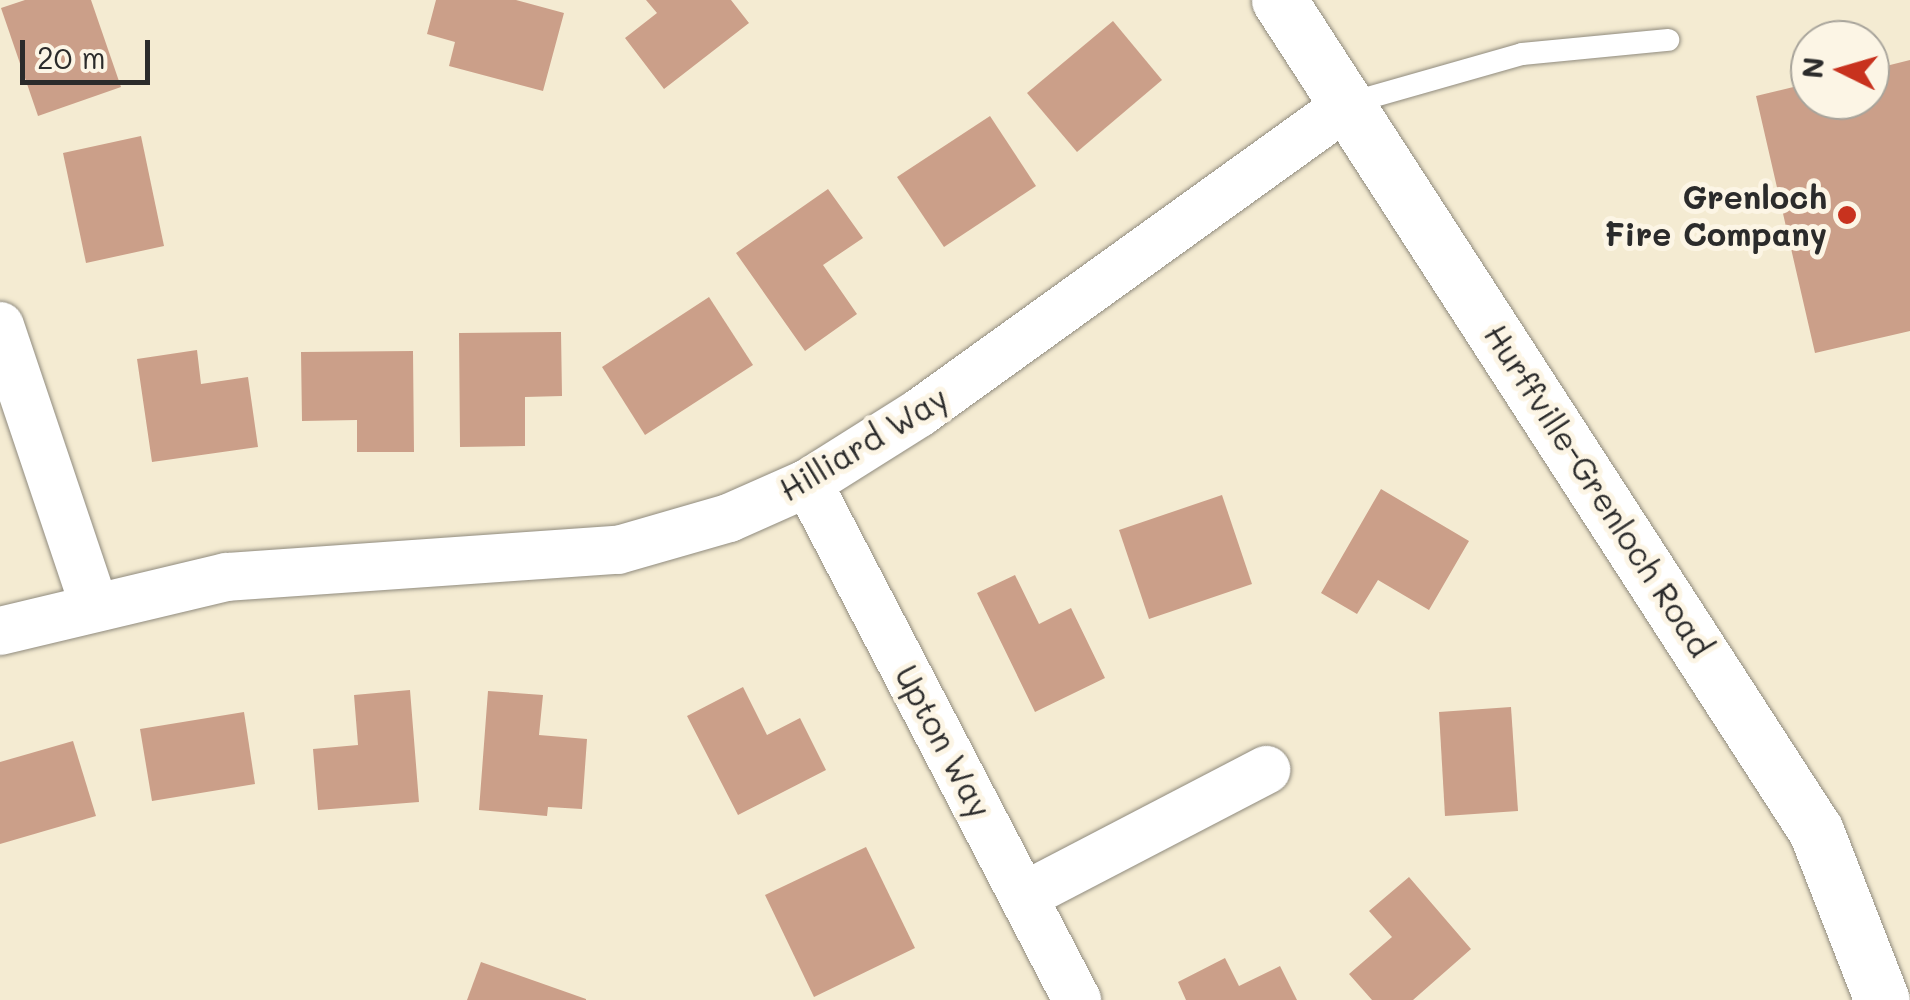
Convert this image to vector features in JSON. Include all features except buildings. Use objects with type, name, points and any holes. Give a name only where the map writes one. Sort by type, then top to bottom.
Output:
[{"type":"main road","name":"Hurffville-Grenloch Road","points":[[1279,0],[1350,103],[1816,832],[1882,1000]]},
{"type":"street","name":"Hilliard Way","points":[[0,631],[94,605],[281,571],[618,550],[728,518],[808,483],[919,413],[1350,103]]},
{"type":"street","points":[[0,326],[94,605]]},
{"type":"street","name":"Upton Way","points":[[808,483],[1078,1000]]},
{"type":"street","points":[[1026,896],[1266,770]]},
{"type":"lane","points":[[1350,103],[1522,54],[1668,40]]},
{"type":"place","name":"Grenloch Fire Company","points":[[1847,215]]}]
